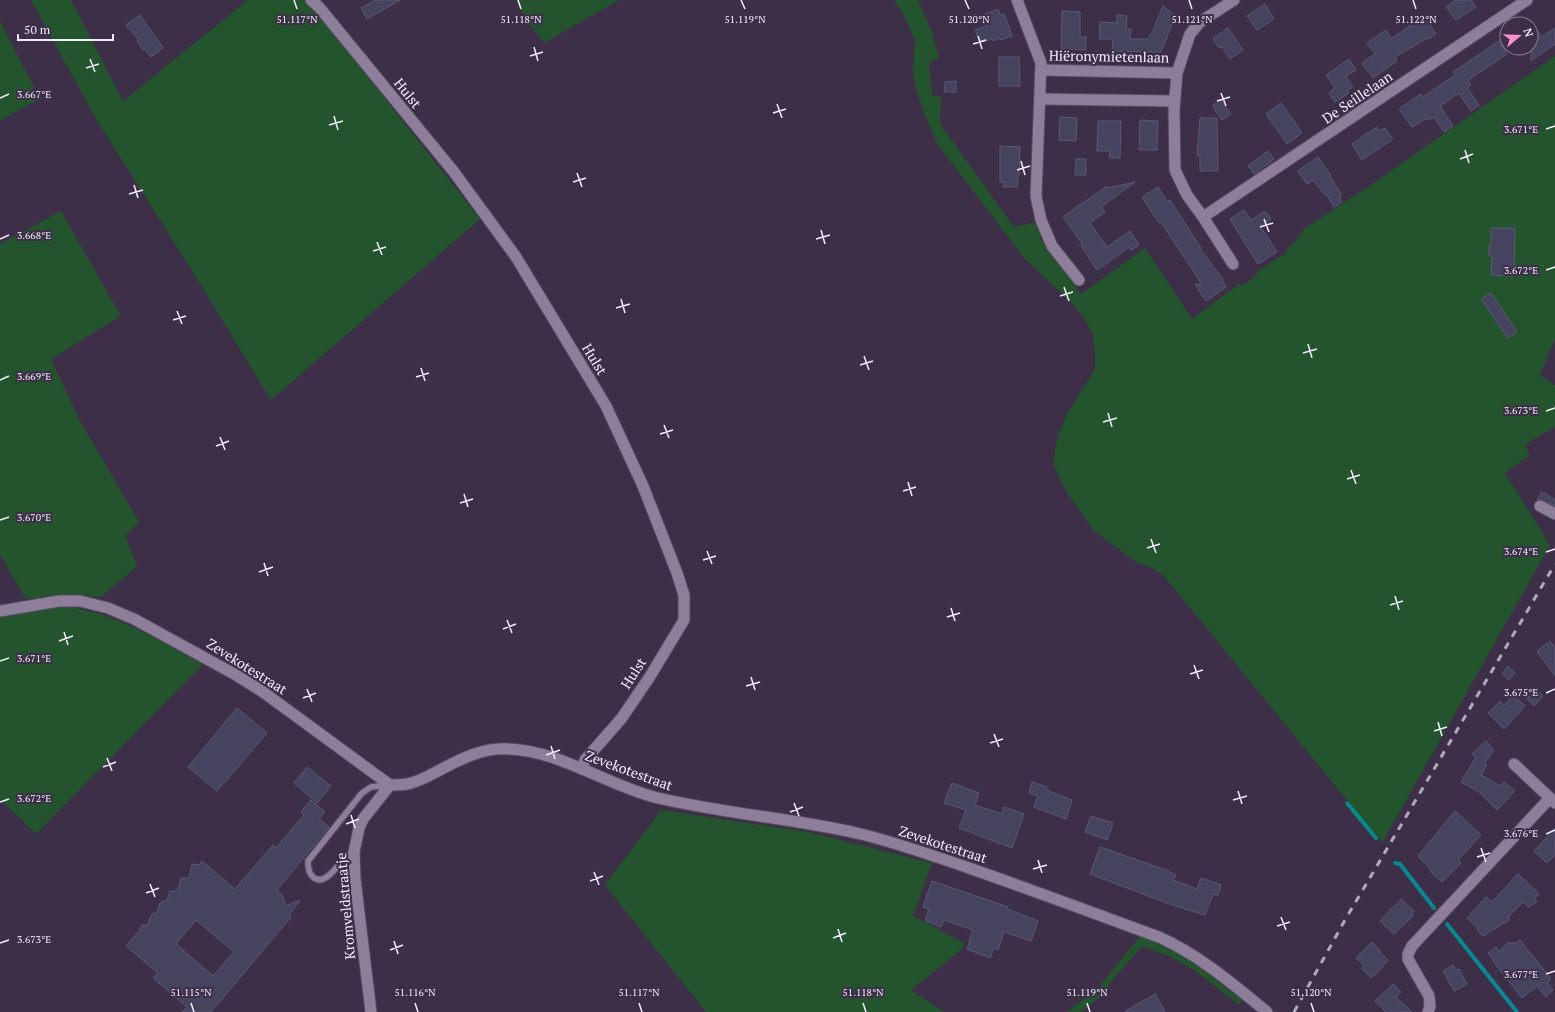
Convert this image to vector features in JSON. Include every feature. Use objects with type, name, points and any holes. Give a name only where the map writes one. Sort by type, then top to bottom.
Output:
[{"type":"street","name":"Hulst","points":[[311,0],[319,7],[454,172],[516,257],[606,406],[643,486],[677,573],[684,595],[684,620],[649,678],[621,719],[585,760],[582,769]]},
{"type":"street","points":[[1017,0],[1041,63],[1036,196],[1038,208],[1041,220],[1052,246],[1079,280]]},
{"type":"street","points":[[1233,264],[1187,195],[1175,170],[1174,101],[1177,73],[1190,34],[1200,22],[1234,0]]},
{"type":"street","name":"De Seillelaan","points":[[1203,218],[1527,0]]},
{"type":"street","name":"Hiëronymietenlaan","points":[[1041,70],[1177,73]]},
{"type":"street","points":[[1040,99],[1174,101]]},
{"type":"street","points":[[1540,506],[1555,514]]},
{"type":"street","name":"Zevekotestraat","points":[[0,611],[59,600],[80,601],[108,608],[134,619],[236,674],[390,785],[405,785],[415,782],[479,752],[498,749],[523,750],[550,756],[650,796],[679,803],[865,835],[913,849],[1178,945],[1211,967],[1267,1012]]},
{"type":"street","points":[[1428,1012],[1430,1006],[1429,996],[1408,959],[1408,954],[1412,946],[1552,800],[1514,764]]},
{"type":"street","name":"Kromveldstraatje","points":[[371,1012],[355,879],[354,852],[359,828],[363,819],[390,785]]},
{"type":"lane","points":[[354,852],[346,857],[332,874],[322,879],[317,880],[309,872],[308,861],[362,793],[371,787],[390,785]]},
{"type":"green space","points":[[31,0],[71,0],[123,101],[248,0],[303,0],[320,16],[480,219],[271,400],[191,269],[96,119]]},
{"type":"green space","points":[[516,0],[619,0],[544,43],[524,17]]},
{"type":"green space","points":[[894,0],[918,0],[931,30],[939,58],[929,63],[932,95],[941,97],[940,124],[1014,227],[1036,222],[1041,239],[1081,294],[1145,248],[1192,319],[1239,284],[1242,286],[1257,275],[1255,273],[1287,252],[1286,250],[1305,228],[1368,187],[1555,56],[1555,339],[1540,375],[1555,385],[1555,427],[1525,444],[1530,455],[1505,473],[1550,545],[1382,843],[1164,576],[1151,567],[1137,563],[1093,530],[1066,491],[1054,465],[1055,449],[1059,433],[1068,412],[1095,369],[1093,335],[1084,318],[1071,302],[1025,259],[938,145],[916,90],[913,72],[915,41],[906,19]]},
{"type":"green space","points":[[0,21],[40,99],[0,120]]},
{"type":"green space","points":[[61,211],[121,316],[51,359],[80,421],[139,522],[125,536],[137,566],[101,597],[69,595],[26,599],[0,555],[0,244]]},
{"type":"green space","points":[[55,606],[94,612],[132,626],[203,664],[36,834],[0,799],[0,618]]},
{"type":"green space","points":[[661,810],[808,832],[932,863],[913,916],[964,943],[961,950],[911,990],[944,1012],[706,1012],[605,885]]},
{"type":"green space","points":[[1141,935],[1182,952],[1241,997],[1240,1006],[1196,971],[1169,956],[1142,946],[1108,985],[1110,989],[1081,1012],[1067,1012],[1099,987]]},
{"type":"building","points":[[376,0],[400,0],[367,19],[361,8]]},
{"type":"building","points":[[1456,0],[1471,0],[1476,7],[1456,20],[1446,7]]},
{"type":"building","points":[[1265,4],[1274,19],[1257,30],[1247,16]]},
{"type":"building","points":[[1163,6],[1175,16],[1161,52],[1112,51],[1113,39],[1099,39],[1100,22],[1117,23],[1117,15],[1127,16],[1126,29],[1131,29],[1130,39],[1148,39],[1153,31]]},
{"type":"building","points":[[998,9],[1000,15],[1004,14],[1012,36],[1000,40],[1000,38],[993,41],[992,39],[980,43],[975,30],[987,26],[983,15]]},
{"type":"building","points":[[1062,11],[1080,12],[1080,37],[1086,37],[1086,50],[1061,49]]},
{"type":"building","points":[[140,15],[163,48],[151,57],[145,49],[143,50],[137,41],[139,40],[126,25]]},
{"type":"building","points":[[1424,16],[1436,34],[1395,57],[1397,61],[1373,78],[1362,63],[1375,54],[1367,43],[1386,30],[1391,39]]},
{"type":"building","points":[[1228,28],[1243,50],[1230,59],[1222,47],[1219,48],[1213,39]]},
{"type":"building","points":[[1555,28],[1555,44],[1539,55],[1539,33],[1542,37]]},
{"type":"building","points":[[1499,41],[1499,56],[1504,56],[1468,80],[1471,85],[1467,88],[1479,105],[1471,111],[1459,93],[1440,106],[1453,126],[1444,132],[1434,117],[1429,120],[1428,118],[1425,119],[1412,127],[1399,109],[1421,94],[1423,97],[1455,75],[1453,72]]},
{"type":"building","points":[[1531,56],[1538,56],[1531,61]]},
{"type":"building","points":[[999,57],[1019,57],[1020,86],[999,86]]},
{"type":"building","points":[[1349,59],[1356,70],[1346,76],[1353,87],[1347,91],[1349,93],[1335,102],[1329,93],[1335,88],[1326,75]]},
{"type":"building","points":[[956,81],[956,92],[944,92],[945,82]]},
{"type":"building","points":[[1221,100],[1231,114],[1222,120],[1214,109],[1213,105]]},
{"type":"building","points":[[1281,103],[1302,133],[1287,144],[1266,114]]},
{"type":"building","points":[[1060,117],[1077,118],[1076,141],[1059,140]]},
{"type":"building","points":[[1200,118],[1217,118],[1218,171],[1200,171],[1200,156],[1197,156]]},
{"type":"building","points":[[1140,120],[1158,121],[1157,150],[1139,150]]},
{"type":"building","points":[[1098,121],[1121,121],[1120,158],[1110,158],[1109,151],[1097,151]]},
{"type":"building","points":[[1377,127],[1379,131],[1385,128],[1393,139],[1362,160],[1352,144]]},
{"type":"building","points":[[1000,146],[1020,147],[1017,187],[1003,187],[1004,182],[1000,182]]},
{"type":"building","points":[[1268,151],[1274,159],[1254,174],[1248,166]]},
{"type":"building","points":[[1318,157],[1342,195],[1339,197],[1342,202],[1334,207],[1326,194],[1325,195],[1313,180],[1307,184],[1298,171]]},
{"type":"building","points":[[1076,159],[1086,159],[1086,175],[1075,175]]},
{"type":"building","points":[[1135,182],[1101,207],[1105,212],[1090,223],[1107,247],[1130,231],[1139,245],[1131,250],[1129,247],[1097,270],[1081,246],[1083,245],[1063,217],[1107,186],[1108,188]]},
{"type":"building","points":[[1158,187],[1167,201],[1170,200],[1201,248],[1200,249],[1223,279],[1222,280],[1226,287],[1206,301],[1195,284],[1202,285],[1161,222],[1159,223],[1142,197]]},
{"type":"building","points":[[1244,210],[1251,220],[1265,211],[1271,219],[1260,226],[1277,252],[1258,264],[1230,219]]},
{"type":"building","points":[[1491,228],[1515,228],[1514,276],[1491,275],[1492,256],[1489,256],[1489,246],[1491,246]]},
{"type":"building","points":[[1491,293],[1517,332],[1508,338],[1481,299]]},
{"type":"building","points":[[1542,492],[1555,500],[1555,506],[1543,500],[1537,500]]},
{"type":"building","points":[[1550,641],[1555,648],[1555,676],[1537,651]]},
{"type":"building","points":[[1508,666],[1515,673],[1509,680],[1502,674]]},
{"type":"building","points":[[1536,690],[1543,696],[1534,706],[1527,699]]},
{"type":"building","points":[[1513,695],[1525,706],[1504,729],[1488,713],[1500,701],[1504,705]]},
{"type":"building","points":[[237,708],[267,733],[217,791],[188,767]]},
{"type":"building","points":[[1486,741],[1494,750],[1484,764],[1487,765],[1481,775],[1500,786],[1504,782],[1515,791],[1497,810],[1483,796],[1484,795],[1461,782],[1476,757],[1472,754]]},
{"type":"building","points":[[307,767],[331,786],[317,803],[294,783]]},
{"type":"building","points":[[1032,782],[1047,787],[1046,790],[1072,800],[1066,819],[1034,807],[1038,796],[1029,793]]},
{"type":"building","points":[[952,783],[979,793],[975,805],[1002,814],[1004,807],[1024,814],[1012,848],[959,828],[966,810],[944,803]]},
{"type":"building","points":[[311,800],[325,812],[319,819],[329,827],[277,890],[282,895],[286,906],[300,900],[289,915],[291,917],[211,1012],[182,1012],[187,1007],[153,978],[158,973],[126,946],[140,930],[142,925],[148,925],[151,915],[157,912],[160,903],[167,900],[170,891],[178,891],[181,878],[189,878],[192,864],[199,865],[202,861],[235,889],[273,845],[276,848],[304,815],[301,812]],"holes":[[[196,920],[234,952],[213,976],[176,944]]]},
{"type":"building","points":[[1455,811],[1481,835],[1458,860],[1461,863],[1442,882],[1430,871],[1431,870],[1418,856]]},
{"type":"building","points":[[1091,816],[1113,823],[1107,840],[1085,832]]},
{"type":"building","points":[[1555,828],[1555,855],[1547,863],[1534,851]]},
{"type":"building","points":[[1100,847],[1166,870],[1176,875],[1173,880],[1197,889],[1201,878],[1221,885],[1218,895],[1213,894],[1205,915],[1172,905],[1090,874]]},
{"type":"building","points":[[1518,874],[1539,894],[1534,899],[1537,902],[1528,907],[1523,902],[1508,917],[1510,919],[1483,936],[1477,930],[1478,928],[1467,918],[1486,897],[1492,902]]},
{"type":"building","points":[[932,881],[1008,907],[1007,909],[1038,921],[1031,941],[1004,932],[998,950],[994,948],[990,958],[967,949],[973,930],[944,920],[941,927],[925,921],[929,909],[923,907]]},
{"type":"building","points":[[1401,899],[1414,911],[1412,913],[1414,915],[1394,934],[1380,921]]},
{"type":"building","points":[[1520,940],[1551,979],[1547,983],[1553,990],[1546,997],[1537,986],[1522,998],[1488,953],[1496,947],[1499,951],[1509,942],[1510,944],[1512,942],[1514,944]]},
{"type":"building","points":[[1372,942],[1380,950],[1379,952],[1388,960],[1371,978],[1361,968],[1364,965],[1356,958]]},
{"type":"building","points":[[1453,965],[1456,970],[1459,969],[1467,984],[1454,991],[1443,971]]},
{"type":"building","points":[[1393,984],[1401,992],[1396,997],[1412,1012],[1386,1012],[1375,1001]]},
{"type":"building","points":[[1155,994],[1165,1012],[1124,1012]]},
{"type":"waterway","points":[[1347,803],[1376,838]]},
{"type":"waterway","points":[[1395,863],[1400,864],[1434,908]]},
{"type":"waterway","points":[[1447,924],[1517,1012]]},
{"type":"railway","points":[[1294,1012],[1345,920],[1555,564]]}]
